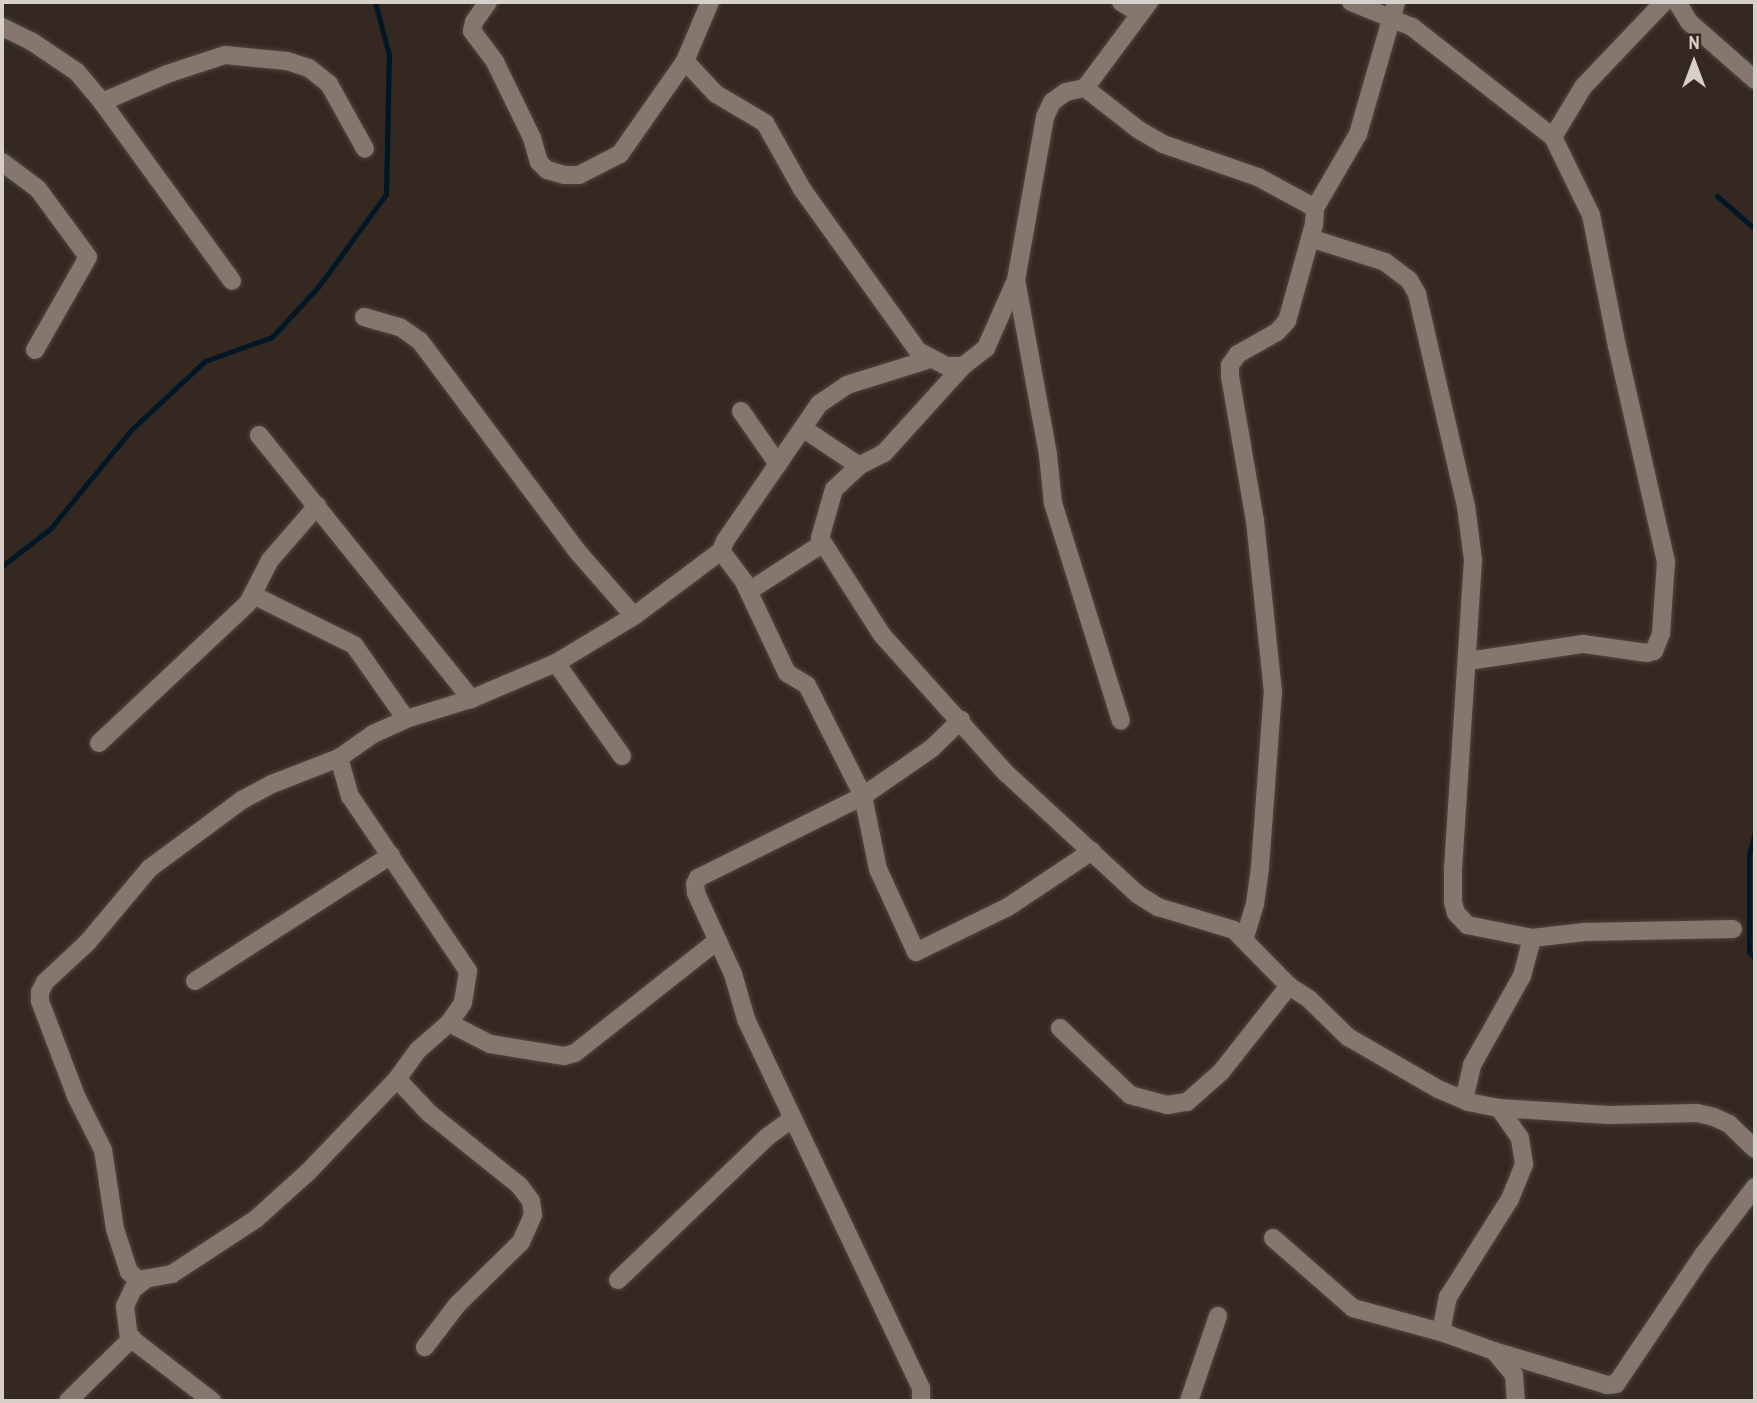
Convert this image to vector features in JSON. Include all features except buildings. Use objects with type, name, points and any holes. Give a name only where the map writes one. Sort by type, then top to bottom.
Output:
[{"type":"street","points":[[488,2],[474,22],[472,31],[495,62],[533,138],[540,162],[552,173],[579,175],[620,154],[685,61],[710,2]]},
{"type":"street","points":[[1121,2],[1145,8],[1085,88],[1052,102],[1045,117],[1016,280],[986,348],[963,366],[918,412],[884,453],[859,466],[834,489],[827,504],[822,544],[883,635],[1006,772],[1137,894],[1158,907],[1226,925],[1289,986],[1368,1050],[1464,1100],[1499,1108],[1609,1115],[1714,1116],[1729,1124],[1755,1149]]},
{"type":"street","points":[[1351,2],[1393,9],[1553,137],[1591,215],[1605,272],[1617,346],[1666,561],[1661,634],[1654,651],[1647,653],[1583,644],[1468,661]]},
{"type":"street","points":[[1553,137],[1583,87],[1664,2]]},
{"type":"street","points":[[1677,2],[1689,22],[1755,80]]},
{"type":"street","points":[[1244,940],[1255,904],[1260,867],[1273,692],[1256,534],[1230,365],[1238,354],[1277,332],[1287,321],[1310,238],[1315,208],[1358,134],[1393,9]]},
{"type":"street","points":[[2,27],[31,41],[77,72],[102,102],[232,281]]},
{"type":"street","points":[[102,102],[167,74],[225,55],[287,61],[309,68],[329,84],[365,149]]},
{"type":"street","points":[[685,61],[716,94],[765,123],[794,177],[918,351],[946,366],[963,366]]},
{"type":"street","points":[[1085,88],[1139,130],[1163,144],[1258,177],[1315,208]]},
{"type":"street","points":[[2,162],[38,189],[88,257],[35,350]]},
{"type":"street","points":[[1310,238],[1385,262],[1400,271],[1417,295],[1466,506],[1473,560],[1468,661],[1460,731],[1453,902],[1456,913],[1467,925],[1532,939],[1585,932],[1733,929]]},
{"type":"street","points":[[1016,280],[1048,455],[1053,503],[1121,721]]},
{"type":"street","points":[[363,317],[400,327],[421,341],[577,551],[634,616]]},
{"type":"street","points":[[145,1280],[132,1277],[129,1272],[115,1229],[103,1150],[76,1097],[40,1001],[40,992],[45,982],[87,943],[150,868],[242,800],[272,784],[339,758],[373,734],[406,719],[471,699],[556,663],[634,616],[721,551],[725,541],[819,404],[847,384],[930,359]]},
{"type":"street","points":[[741,411],[778,464]]},
{"type":"street","points":[[804,429],[859,466]]},
{"type":"street","points":[[259,435],[471,699]]},
{"type":"street","points":[[99,743],[231,621],[253,595],[270,561],[317,506]]},
{"type":"street","points":[[749,592],[822,544]]},
{"type":"street","points":[[721,551],[749,592],[787,673],[807,685],[863,796],[878,869],[916,952],[1007,907],[1092,851]]},
{"type":"street","points":[[253,595],[354,645],[406,719]]},
{"type":"street","points":[[556,663],[622,756]]},
{"type":"street","points":[[921,1401],[921,1388],[746,1018],[733,974],[696,893],[698,878],[863,796],[931,749],[961,720]]},
{"type":"street","points":[[212,1401],[129,1337],[125,1306],[133,1289],[145,1280],[172,1274],[256,1219],[308,1172],[397,1079],[418,1050],[449,1023],[463,1003],[468,971],[351,796],[339,758]]},
{"type":"street","points":[[195,981],[391,855]]},
{"type":"street","points":[[1464,1100],[1472,1065],[1522,976],[1532,939]]},
{"type":"street","points":[[449,1023],[490,1044],[564,1056],[575,1053],[717,941]]},
{"type":"street","points":[[1060,1028],[1130,1095],[1167,1105],[1187,1102],[1221,1072],[1289,986]]},
{"type":"street","points":[[397,1079],[429,1113],[519,1185],[531,1201],[533,1215],[521,1242],[457,1305],[425,1347]]},
{"type":"street","points":[[1441,1332],[1448,1297],[1510,1199],[1524,1164],[1520,1138],[1499,1108]]},
{"type":"street","points":[[618,1280],[767,1138],[793,1118]]},
{"type":"street","points":[[1273,1238],[1353,1308],[1441,1332],[1607,1385],[1616,1384],[1623,1379],[1703,1255],[1755,1187]]},
{"type":"street","points":[[1189,1401],[1218,1316]]},
{"type":"street","points":[[68,1401],[132,1338]]},
{"type":"street","points":[[1494,1351],[1514,1375],[1516,1401]]},
{"type":"waterway","points":[[2,566],[50,529],[131,430],[205,361],[272,337],[318,287],[386,194],[389,55],[375,2]]},
{"type":"waterway","points":[[1717,196],[1755,229]]},
{"type":"waterway","points":[[1755,832],[1749,855],[1749,952],[1755,958]]}]
